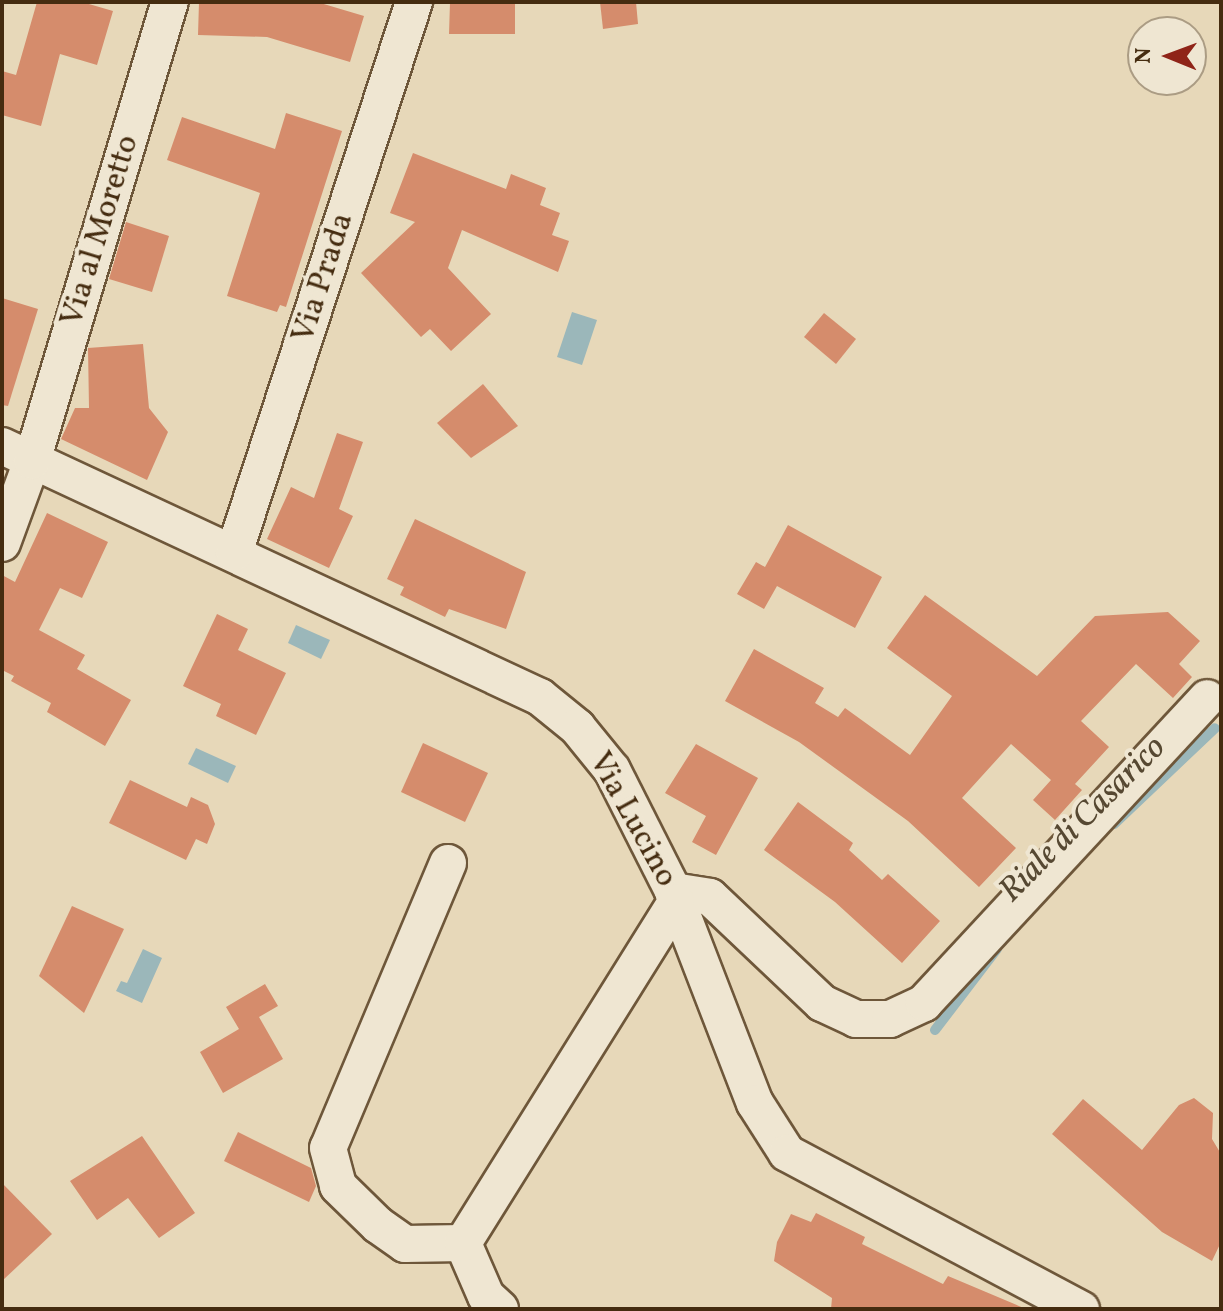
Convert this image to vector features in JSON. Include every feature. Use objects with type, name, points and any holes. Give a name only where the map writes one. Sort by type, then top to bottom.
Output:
[{"type":"street","name":"Via al Moretto","points":[[2,543],[17,453],[170,2]]},
{"type":"street","name":"Via Prada","points":[[234,553],[414,2]]},
{"type":"street","name":"Via Lucino","points":[[17,453],[540,697],[577,727],[612,770],[674,897],[755,1103],[787,1153],[1081,1309]]},
{"type":"street","points":[[463,1243],[674,897],[710,897],[822,1003],[856,1019],[890,1019],[924,1003],[1207,698]]},
{"type":"street","points":[[448,863],[328,1148],[338,1186],[378,1225],[405,1244],[463,1243]]},
{"type":"street","points":[[463,1243],[480,1286],[500,1309]]},
{"type":"water","points":[[572,312],[597,320],[582,365],[557,357]]},
{"type":"water","points":[[296,625],[330,640],[321,659],[288,643]]},
{"type":"water","points":[[196,748],[236,766],[228,783],[188,764]]},
{"type":"water","points":[[143,949],[162,958],[142,1003],[116,991],[121,981],[127,983]]},
{"type":"building","points":[[37,2],[82,2],[113,11],[97,65],[60,54],[41,126],[2,115],[2,71],[16,75]]},
{"type":"building","points":[[199,2],[317,2],[364,16],[350,62],[267,37],[198,35]]},
{"type":"building","points":[[450,2],[515,2],[515,34],[449,34]]},
{"type":"building","points":[[600,2],[636,2],[638,24],[603,29]]},
{"type":"building","points":[[286,113],[342,131],[286,307],[280,305],[277,312],[227,296],[260,193],[167,160],[182,117],[275,149]]},
{"type":"building","points":[[413,153],[506,189],[511,174],[546,188],[540,205],[560,213],[552,235],[569,241],[558,272],[462,230],[448,268],[491,314],[451,351],[430,329],[421,337],[361,273],[415,222],[390,213]]},
{"type":"building","points":[[126,222],[169,236],[152,292],[109,279]]},
{"type":"building","points":[[2,298],[38,309],[8,406],[2,405]]},
{"type":"building","points":[[824,313],[856,339],[836,364],[804,337]]},
{"type":"building","points":[[143,344],[149,408],[168,432],[147,480],[61,439],[75,408],[89,408],[88,348]]},
{"type":"building","points":[[483,384],[518,426],[471,458],[437,423]]},
{"type":"building","points":[[337,433],[363,442],[339,509],[353,516],[329,568],[267,539],[291,487],[314,498]]},
{"type":"building","points":[[47,513],[108,542],[82,598],[60,588],[39,630],[85,655],[77,669],[131,700],[105,746],[47,712],[51,703],[11,681],[14,676],[2,670],[2,575],[15,582]]},
{"type":"building","points":[[415,519],[526,572],[506,629],[449,609],[445,617],[400,595],[404,587],[387,579]]},
{"type":"building","points":[[788,525],[882,577],[855,628],[777,586],[764,609],[737,594],[756,562],[765,567]]},
{"type":"building","points":[[925,595],[1037,676],[1095,616],[1168,612],[1200,641],[1179,664],[1192,677],[1173,698],[1136,664],[1081,721],[1109,747],[1075,784],[1082,790],[1055,820],[1033,800],[1051,780],[1011,744],[962,798],[1016,848],[979,887],[908,821],[799,742],[725,701],[754,649],[824,688],[815,703],[838,717],[845,708],[910,755],[952,696],[887,648]]},
{"type":"building","points":[[217,614],[248,629],[238,650],[286,673],[256,735],[216,716],[221,704],[183,686]]},
{"type":"building","points":[[423,743],[488,773],[465,822],[401,792]]},
{"type":"building","points":[[696,744],[758,778],[716,855],[692,842],[706,816],[665,793]]},
{"type":"building","points":[[130,780],[187,807],[191,797],[208,805],[215,824],[207,844],[196,839],[186,860],[109,823]]},
{"type":"building","points":[[798,802],[853,843],[849,850],[882,880],[888,874],[940,921],[902,963],[835,902],[764,850]]},
{"type":"building","points":[[72,906],[124,929],[84,1013],[39,976]]},
{"type":"building","points":[[265,984],[278,1006],[259,1017],[283,1059],[223,1093],[200,1052],[239,1029],[226,1007]]},
{"type":"building","points":[[1194,1098],[1213,1113],[1212,1139],[1221,1154],[1221,1242],[1212,1261],[1162,1232],[1052,1134],[1083,1099],[1142,1150],[1179,1105]]},
{"type":"building","points":[[238,1132],[311,1168],[316,1186],[309,1202],[224,1161]]},
{"type":"building","points":[[142,1136],[195,1213],[159,1238],[128,1198],[97,1220],[70,1181]]},
{"type":"building","points":[[2,1183],[52,1234],[2,1281]]},
{"type":"building","points":[[816,1213],[865,1237],[862,1244],[943,1284],[948,1276],[1026,1309],[831,1309],[832,1298],[774,1261],[777,1242],[791,1214],[811,1222]]},
{"type":"waterway","name":"Riale di Casarico","points":[[1114,824],[1215,728]]},
{"type":"waterway","name":"Riale di Casarico","points":[[935,1030],[997,949]]}]
